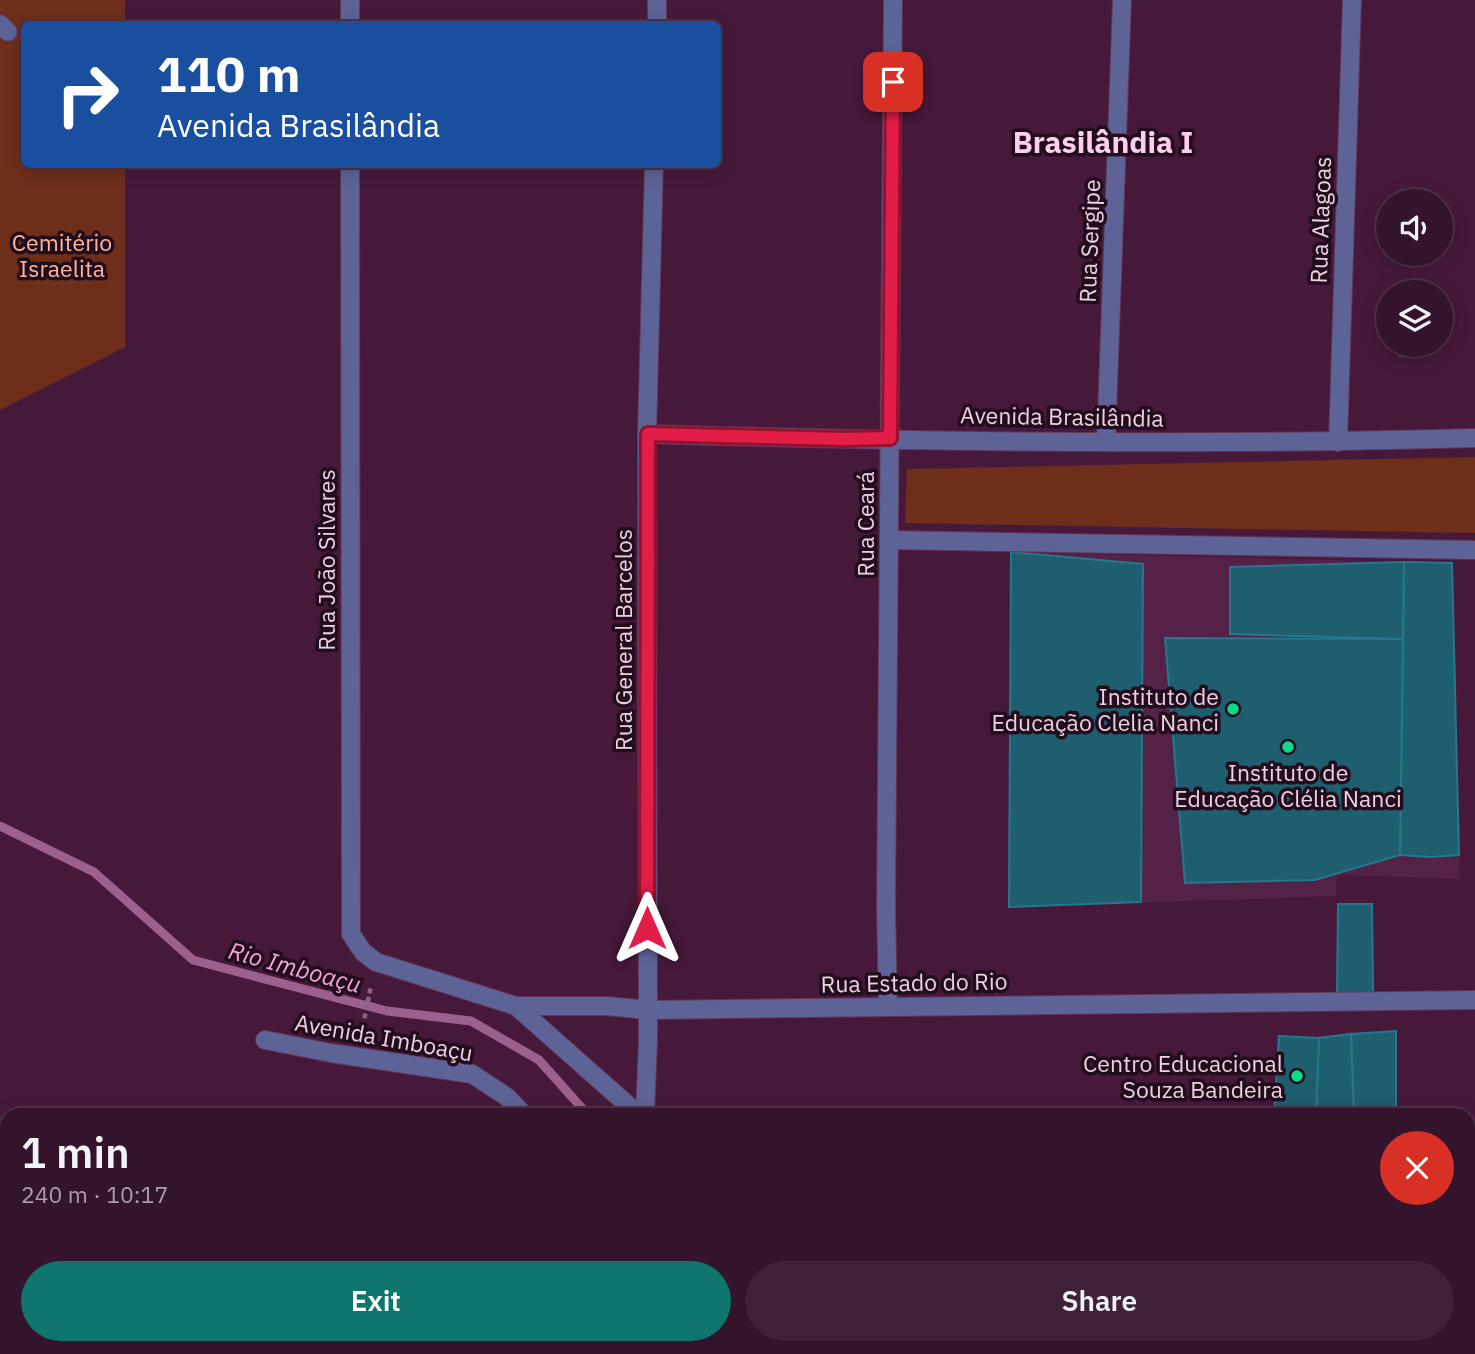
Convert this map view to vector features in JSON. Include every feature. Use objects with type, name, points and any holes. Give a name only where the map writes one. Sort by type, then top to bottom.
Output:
[{"type":"street","points":[[350,0],[350,21]]},
{"type":"street","points":[[657,0],[657,21]]},
{"type":"street","name":"Rua Ceará","points":[[888,1007],[886,893],[893,0]]},
{"type":"street","name":"Rua Sergipe","points":[[1107,442],[1122,0]]},
{"type":"street","name":"Rua Alagoas","points":[[1338,442],[1352,0]]},
{"type":"street","name":"Rua João Silvares","points":[[350,168],[351,934],[369,957]]},
{"type":"street","name":"Rua General Barcelos","points":[[645,1108],[649,1040],[648,434],[654,168]]},
{"type":"street","name":"Avenida Brasilândia","points":[[648,434],[1107,442],[1475,439]]},
{"type":"street","points":[[889,540],[1475,550]]},
{"type":"street","name":"Rua Estado do Rio","points":[[369,957],[516,1006],[607,1006],[647,1010],[1475,1000]]},
{"type":"street","points":[[516,1006],[631,1108]]},
{"type":"street","name":"Avenida Imboaçu","points":[[265,1040],[472,1074],[507,1097],[517,1108]]},
{"type":"path","points":[[357,1057],[369,957]]},
{"type":"shaded area","name":"Instituto de Educação Clelia Nanci","points":[[1011,552],[1452,563],[1460,879],[1337,875],[1336,896],[1009,907]]},
{"type":"green space","name":"Cemitério Israelita","points":[[0,0],[125,0],[125,21],[21,21],[21,168],[125,168],[125,347],[0,410]]},
{"type":"green space","points":[[1475,457],[1475,533],[905,523],[907,469]]},
{"type":"building","points":[[1011,552],[1143,564],[1141,902],[1009,907]]},
{"type":"building","points":[[1404,562],[1452,563],[1459,855],[1400,855]]},
{"type":"building","points":[[1404,562],[1403,639],[1230,634],[1230,567]]},
{"type":"building","name":"Instituto de Educação Clélia Nanci","points":[[1165,638],[1403,639],[1400,855],[1315,880],[1185,883]]},
{"type":"building","points":[[1338,904],[1372,904],[1373,991],[1337,996]]},
{"type":"building","points":[[1396,1031],[1396,1108],[1354,1108],[1351,1034]]},
{"type":"building","points":[[1351,1034],[1354,1108],[1316,1108],[1319,1038]]},
{"type":"building","name":"Centro Educacional Souza Bandeira","points":[[1279,1036],[1319,1038],[1316,1108],[1274,1108]]},
{"type":"waterway","name":"Rio Imboaçu","points":[[0,826],[94,872],[193,960],[387,1011],[471,1021],[539,1060],[582,1108]]},
{"type":"place","name":"Instituto de Educação Clelia Nanci","points":[[1233,709]]},
{"type":"place","name":"Instituto de Educação Clélia Nanci","points":[[1288,747]]},
{"type":"place","name":"Centro Educacional Souza Bandeira","points":[[1297,1076]]},
{"type":"district","name":"Brasilândia I","points":[[1103,141]]},
{"type":"route","points":[[647,928],[648,434],[890,438],[893,82]]}]
